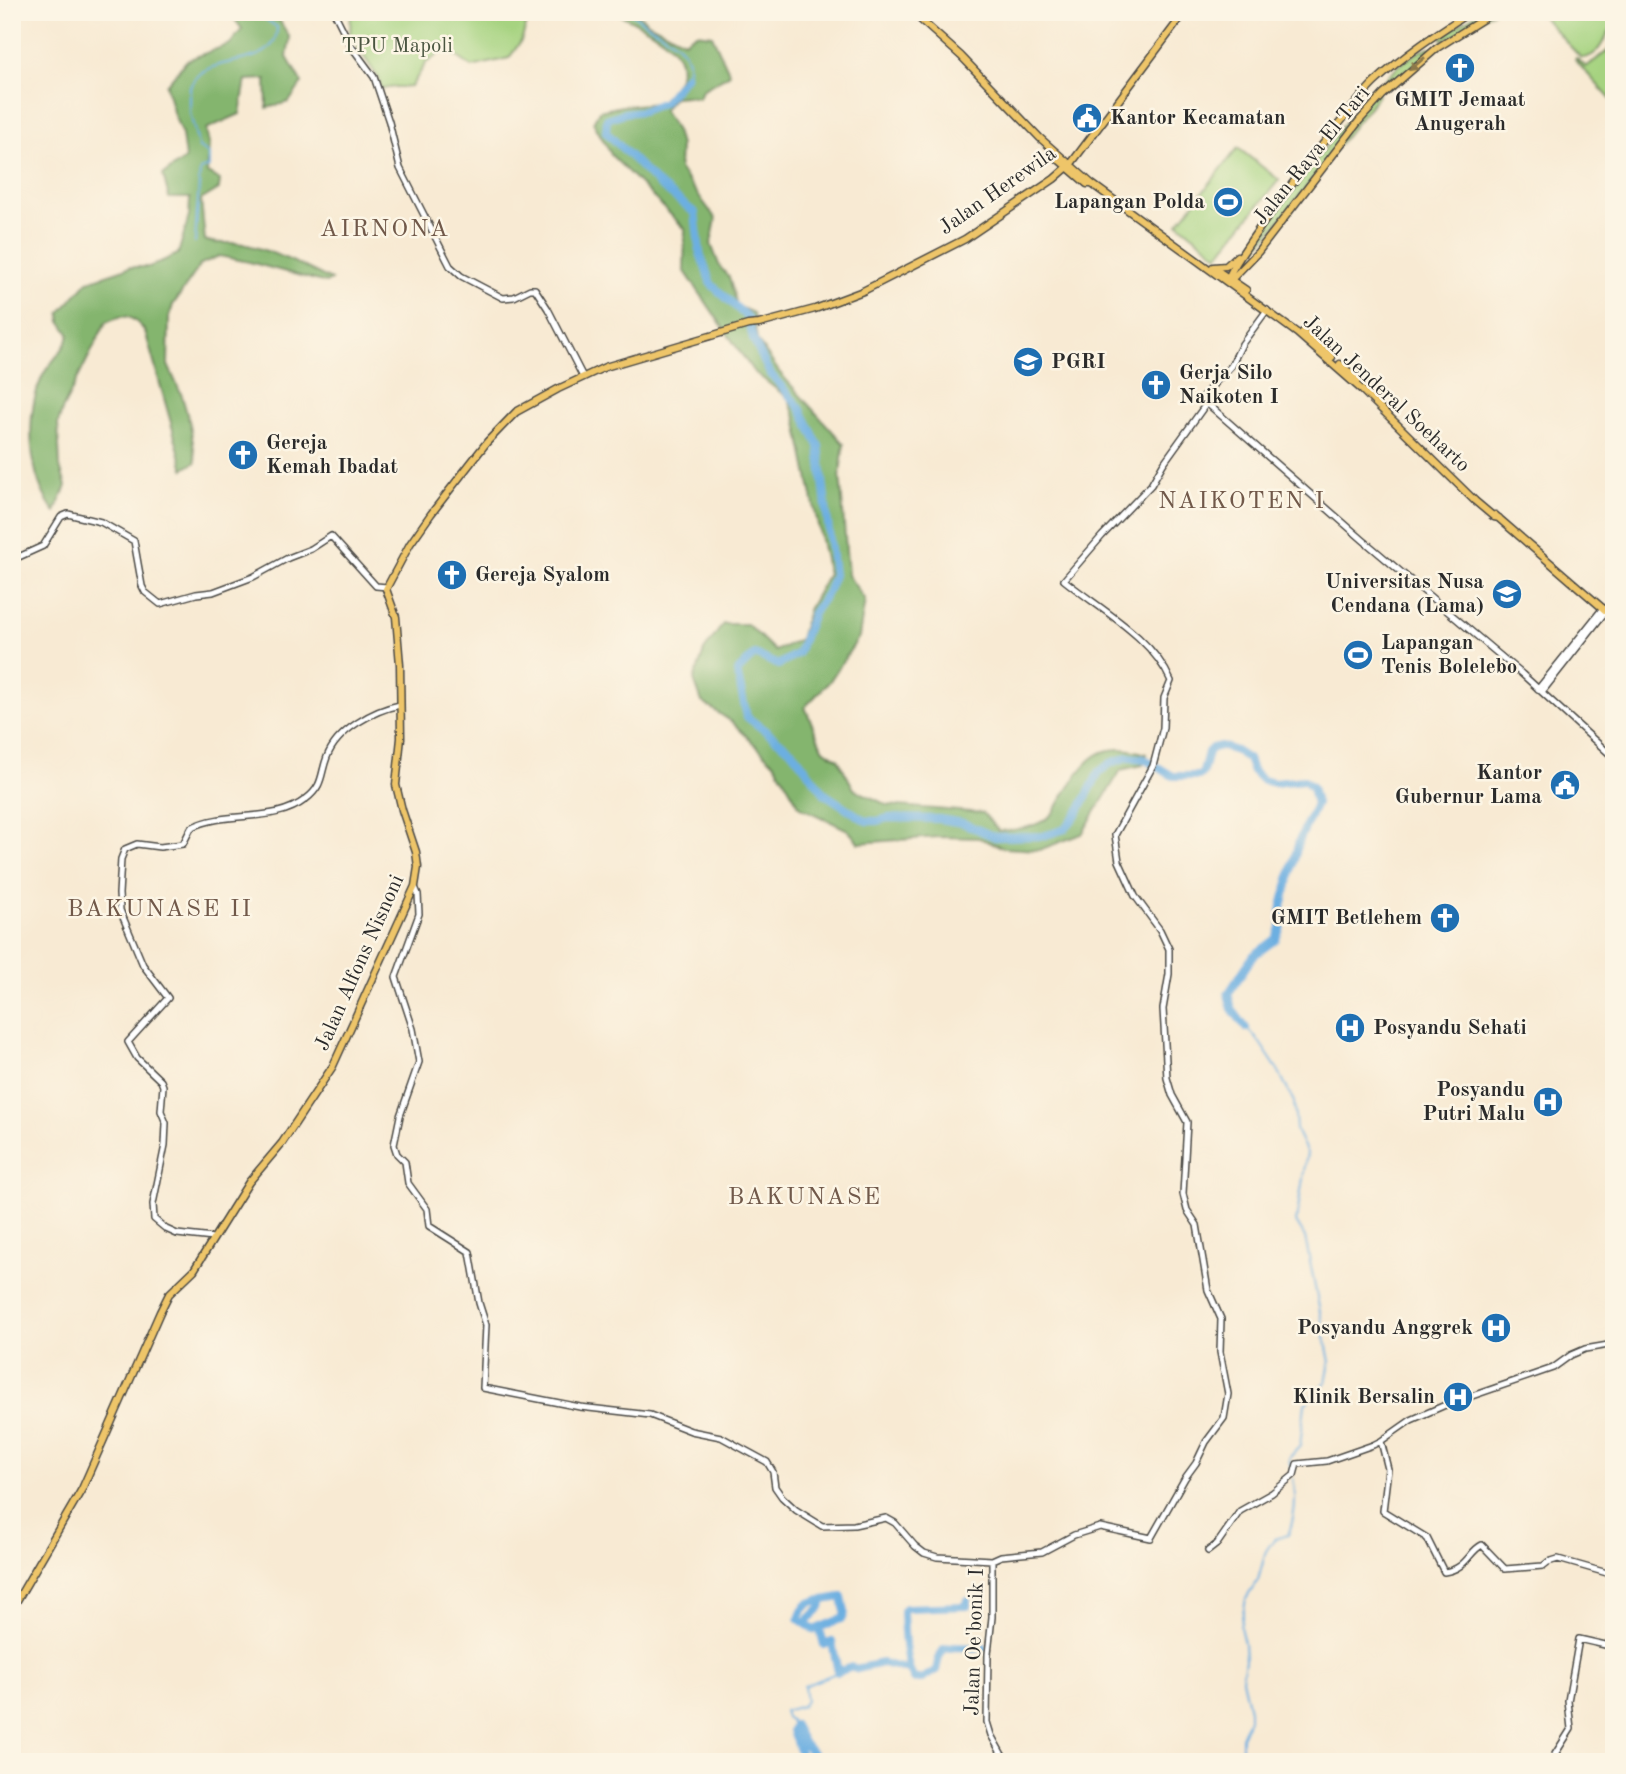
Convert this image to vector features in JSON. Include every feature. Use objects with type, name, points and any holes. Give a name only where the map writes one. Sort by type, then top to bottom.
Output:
[{"type":"main road","name":"Jalan Jenderal Soeharto","points":[[912,12],[961,56],[1087,184],[1092,184],[1333,358],[1463,489],[1614,618]]},
{"type":"main road","name":"Jalan Herewila","points":[[583,377],[643,354],[845,299],[965,239],[1069,166],[1185,12]]},
{"type":"main road","name":"Jalan Raya El Tari","points":[[1230,279],[1249,243],[1372,84],[1430,38],[1470,12]]},
{"type":"main road","name":"Jalan Raya El Tari","points":[[1230,279],[1258,252],[1383,94],[1437,48],[1494,12]]},
{"type":"main road","points":[[1430,38],[1437,48]]},
{"type":"main road","points":[[1372,84],[1383,94]]},
{"type":"main road","points":[[1211,269],[1228,265],[1249,243]]},
{"type":"main road","points":[[1240,289],[1244,275],[1258,252]]},
{"type":"main road","name":"Jalan Jenderal Soeharto","points":[[1211,269],[1230,279],[1326,357],[1414,438]]},
{"type":"main road","points":[[387,587],[418,531],[471,462],[511,417],[531,403],[583,377]]},
{"type":"main road","name":"Jalan Alfons Nisnoni","points":[[12,1609],[82,1489],[169,1294],[194,1270],[249,1182],[282,1143],[333,1066],[415,887],[418,867],[416,852],[396,785],[401,738],[400,665],[396,617],[387,595],[387,587]]},
{"type":"street","points":[[334,12],[351,46],[374,77],[386,111],[400,168],[445,260],[461,276],[503,298],[535,289],[583,377]]},
{"type":"street","points":[[1267,310],[1247,337],[1231,366],[1202,398],[1206,404],[1219,412],[1363,540],[1540,690],[1614,758]]},
{"type":"street","name":"Jalan Oe'bonik I","points":[[1006,1762],[987,1722],[992,1560],[1001,1556],[1042,1552],[1074,1535],[1100,1527],[1151,1538],[1206,1442],[1224,1418],[1227,1394],[1220,1352],[1221,1319],[1208,1290],[1197,1225],[1187,1210],[1183,1194],[1187,1122],[1172,1095],[1167,1078],[1163,1009],[1169,974],[1169,949],[1160,930],[1135,896],[1119,861],[1115,832],[1153,766],[1163,728],[1164,698],[1171,683],[1166,667],[1129,631],[1064,580],[1152,485],[1163,464],[1206,404]]},
{"type":"street","points":[[12,560],[43,546],[63,515],[74,514],[101,522],[134,541],[142,586],[145,592],[160,604],[213,592],[253,577],[311,549],[331,536],[376,586],[387,587]]},
{"type":"street","points":[[1540,690],[1604,610]]},
{"type":"street","points":[[213,1238],[177,1234],[158,1223],[152,1211],[165,1145],[166,1123],[161,1111],[163,1086],[137,1058],[128,1042],[167,999],[143,965],[120,910],[122,854],[127,847],[137,844],[183,844],[191,828],[211,821],[274,814],[296,805],[320,785],[327,758],[339,737],[370,717],[400,705]]},
{"type":"street","points":[[415,887],[419,914],[396,977],[413,1029],[419,1062],[400,1116],[394,1145],[397,1154],[404,1160],[408,1183],[427,1209],[429,1226],[470,1252],[479,1303],[486,1325],[484,1388],[580,1407],[650,1415],[691,1431],[721,1437],[767,1462],[773,1472],[775,1487],[782,1497],[796,1510],[822,1526],[854,1525],[886,1518],[895,1523],[924,1553],[937,1557],[992,1560]]},
{"type":"street","points":[[1208,1551],[1217,1544],[1240,1511],[1272,1493],[1294,1475],[1298,1463],[1327,1461],[1373,1446],[1392,1431],[1422,1415],[1553,1368],[1585,1349],[1614,1344]]},
{"type":"street","points":[[1381,1441],[1388,1469],[1383,1511],[1427,1538],[1444,1572],[1464,1563],[1476,1548],[1482,1545],[1505,1569],[1543,1566],[1558,1559],[1614,1576]]},
{"type":"street","points":[[1550,1762],[1568,1737],[1571,1723],[1568,1701],[1579,1639],[1611,1646],[1614,1629]]},
{"type":"green space","points":[[229,12],[279,12],[278,18],[290,38],[287,57],[302,83],[289,102],[267,108],[266,79],[246,80],[240,114],[206,129],[209,144],[207,173],[220,180],[219,189],[201,200],[205,240],[254,247],[288,259],[331,280],[326,283],[219,256],[201,264],[173,305],[169,318],[168,365],[182,396],[196,462],[184,469],[145,331],[132,318],[123,316],[106,322],[58,423],[60,467],[66,486],[55,512],[39,482],[34,464],[31,427],[33,408],[43,375],[68,339],[69,334],[61,322],[60,313],[88,281],[130,267],[149,267],[178,254],[189,216],[190,198],[169,198],[163,175],[185,159],[182,135],[166,85],[187,60],[230,44],[242,29]]},
{"type":"green space","name":"TPU Mapoli","points":[[351,12],[531,12],[521,41],[509,58],[472,67],[446,49],[426,63],[411,87],[381,89],[379,79],[350,36]]},
{"type":"green space","points":[[615,12],[636,12],[648,23],[684,41],[696,33],[712,35],[730,74],[702,90],[699,98],[674,97],[663,110],[676,131],[680,145],[679,169],[716,219],[711,244],[720,267],[729,277],[737,306],[753,313],[757,340],[780,373],[844,444],[840,473],[848,575],[865,600],[859,637],[829,682],[805,707],[822,748],[838,759],[854,789],[887,805],[983,813],[999,831],[1032,826],[1050,816],[1079,773],[1095,756],[1116,749],[1146,754],[1143,765],[1121,770],[1082,834],[1039,850],[1004,848],[979,838],[939,837],[859,843],[848,830],[800,807],[776,765],[732,722],[702,702],[694,680],[704,651],[723,624],[747,624],[775,651],[800,639],[808,610],[828,574],[796,418],[788,398],[753,371],[684,270],[685,229],[612,156],[593,122],[599,111],[659,103],[679,77],[681,65],[670,45],[648,29]]},
{"type":"green space","points":[[1479,12],[1492,12],[1442,40],[1442,36]]},
{"type":"green space","points":[[1538,12],[1614,12],[1614,25],[1593,55],[1581,58]]},
{"type":"green space","points":[[1429,47],[1432,51],[1387,88],[1381,87],[1395,69]]},
{"type":"green space","points":[[1609,50],[1614,52],[1614,103],[1575,60],[1576,58],[1586,67]]},
{"type":"green space","points":[[1374,90],[1378,94],[1377,97],[1273,229],[1236,271],[1338,131]]},
{"type":"green space","name":"Lapangan Polda","points":[[1238,148],[1279,180],[1218,255],[1178,223]]},
{"type":"green space","name":"Lapangan Tenis Bolelebo","points":[[1361,644],[1368,651],[1356,666],[1348,659]]},
{"type":"waterway","points":[[195,243],[200,170],[209,167],[209,154],[199,148],[190,113],[190,87],[200,74],[214,66],[249,58],[269,48],[275,39],[277,27],[255,12]]},
{"type":"waterway","points":[[631,12],[670,39],[686,54],[686,76]]},
{"type":"waterway","points":[[647,109],[664,102],[686,76]]},
{"type":"waterway","points":[[642,111],[607,119],[606,132],[658,184],[695,213],[700,253],[711,284],[748,318],[753,339],[769,372],[800,408],[819,446],[834,575],[827,593],[813,613],[798,653],[778,665],[755,654],[737,672],[747,717],[792,751],[825,794],[866,821],[888,818],[939,819],[963,823],[995,837],[1043,836],[1065,829],[1080,809],[1099,772],[1111,763],[1128,757],[1144,759],[1173,776],[1199,776],[1203,772],[1208,752],[1221,746],[1248,759],[1252,770],[1262,780],[1275,783],[1304,780],[1312,787],[1316,804],[1299,841],[1281,910],[1281,927],[1276,939],[1253,956],[1228,994],[1232,1009],[1246,1028]]},
{"type":"waterway","points":[[1246,1028],[1256,1037],[1278,1070],[1294,1102],[1296,1130],[1307,1153],[1296,1222],[1305,1237],[1330,1362],[1326,1382],[1305,1404],[1300,1446],[1289,1458],[1292,1473]]},
{"type":"waterway","points":[[1244,1762],[1241,1758],[1241,1737],[1249,1719],[1249,1710],[1242,1679],[1245,1660],[1240,1627],[1246,1599],[1258,1580],[1266,1551],[1274,1539],[1288,1535],[1295,1507],[1293,1478]]},
{"type":"waterway","points":[[806,1622],[821,1607],[823,1600],[842,1597],[845,1612],[843,1618],[814,1630],[799,1619],[807,1605],[823,1600]]},
{"type":"waterway","points":[[967,1601],[967,1606],[905,1608],[904,1636],[911,1672],[914,1679],[922,1679],[936,1670],[944,1649],[984,1648]]},
{"type":"waterway","points":[[820,1629],[824,1645],[832,1642],[838,1672],[882,1663],[909,1670]]},
{"type":"waterway","points":[[794,1725],[784,1711],[802,1706],[806,1701],[804,1686],[841,1671]]},
{"type":"waterway","points":[[794,1725],[804,1744],[820,1762]]},
{"type":"waterway","points":[[793,1728],[803,1762]]},
{"type":"place","name":"GMIT Jemaat Anugerah","points":[[1460,68]]},
{"type":"place","name":"Kantor Kecamatan","points":[[1087,118]]},
{"type":"place","name":"Lapangan Polda","points":[[1228,202]]},
{"type":"place","name":"PGRI","points":[[1028,362]]},
{"type":"place","name":"Gerja Silo Naikoten I","points":[[1156,385]]},
{"type":"place","name":"Gereja Kemah Ibadat","points":[[243,455]]},
{"type":"place","name":"Gereja Syalom","points":[[452,575]]},
{"type":"place","name":"Universitas Nusa Cendana (Lama)","points":[[1507,594]]},
{"type":"place","name":"Lapangan Tenis Bolelebo","points":[[1358,655]]},
{"type":"place","name":"Kantor Gubernur Lama","points":[[1565,785]]},
{"type":"place","name":"GMIT Betlehem","points":[[1445,918]]},
{"type":"place","name":"Posyandu Sehati","points":[[1350,1028]]},
{"type":"place","name":"Posyandu Putri Malu","points":[[1548,1102]]},
{"type":"place","name":"Posyandu Anggrek","points":[[1496,1328]]},
{"type":"place","name":"Klinik Bersalin","points":[[1458,1397]]},
{"type":"district","name":"AIRNONA","points":[[385,230]]},
{"type":"district","name":"NAIKOTEN I","points":[[1242,502]]},
{"type":"district","name":"BAKUNASE II","points":[[160,910]]},
{"type":"district","name":"BAKUNASE","points":[[805,1198]]}]
